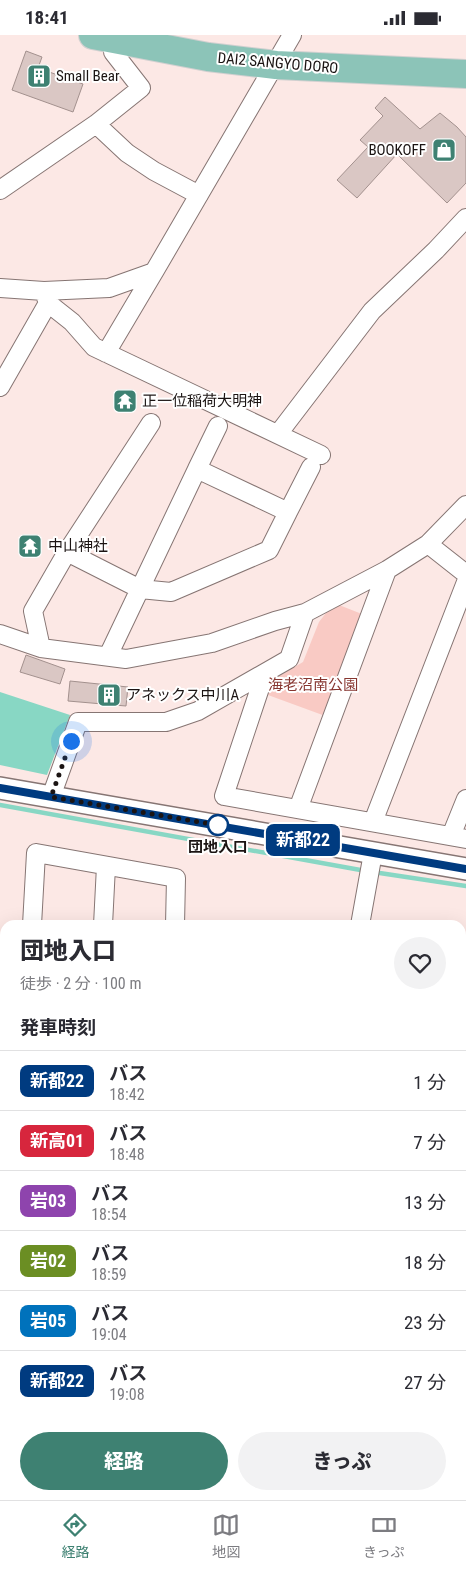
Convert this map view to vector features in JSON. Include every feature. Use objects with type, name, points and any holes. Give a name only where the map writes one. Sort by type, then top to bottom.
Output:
[{"type":"main road","name":"DAI2 SANGYO DORO","points":[[168,35],[466,75]]},
{"type":"main road","name":"DAI2 SANGYO DORO","points":[[103,37],[208,57],[284,50],[466,59]]},
{"type":"street","points":[[0,190],[96,124],[140,88],[103,37]]},
{"type":"street","points":[[106,353],[284,50]]},
{"type":"street","points":[[96,124],[127,153],[154,171],[199,195]]},
{"type":"street","points":[[278,434],[372,311],[436,250],[466,218]]},
{"type":"street","points":[[0,288],[46,297],[109,288],[154,272]]},
{"type":"street","points":[[46,297],[94,347],[278,434],[316,461],[269,550],[171,592],[140,589],[67,552]]},
{"type":"street","points":[[0,387],[46,297]]},
{"type":"street","points":[[41,648],[33,611],[67,552],[150,423]]},
{"type":"street","points":[[108,656],[218,426]]},
{"type":"street","points":[[197,469],[288,512]]},
{"type":"street","points":[[0,634],[41,648],[126,659],[212,643],[275,621],[305,613],[387,570],[428,544],[466,505]]},
{"type":"street","points":[[428,544],[466,574]]},
{"type":"street","points":[[298,809],[387,570]]},
{"type":"street","points":[[373,823],[466,582]]},
{"type":"street","points":[[51,797],[78,722],[166,722],[198,711],[289,659],[305,613]]},
{"type":"street","points":[[266,673],[224,796],[459,837],[466,799]]},
{"type":"street","points":[[0,788],[372,857],[466,869]]},
{"type":"street","points":[[32,920],[36,853],[176,879],[175,920]]},
{"type":"street","points":[[361,920],[372,857]]},
{"type":"street","points":[[103,920],[106,866]]},
{"type":"green space","name":"海老沼南公園","points":[[339,605],[367,616],[328,717],[268,695],[276,678],[303,662],[319,622],[326,613]]},
{"type":"shaded area","points":[[0,692],[70,715],[47,775],[0,765]]},
{"type":"building","name":"Small Bear","points":[[26,51],[42,57],[38,68],[83,84],[73,112],[12,90]]},
{"type":"building","points":[[385,97],[420,129],[440,113],[466,137],[466,183],[447,203],[397,154],[357,198],[337,180],[368,147],[360,140],[383,116],[375,108]]},
{"type":"building","points":[[26,655],[65,669],[60,684],[20,672]]},
{"type":"building","name":"アネックス中川A","points":[[70,681],[128,687],[126,706],[68,701]]},
{"type":"waterway","points":[[0,805],[366,871]]},
{"type":"waterway","points":[[373,872],[466,886]]},
{"type":"bus line","name":"新都22","points":[[0,788],[466,869]]},
{"type":"place","name":"Small Bear","points":[[39,76]]},
{"type":"place","name":"BOOKOFF","points":[[444,150]]},
{"type":"place","name":"正一位稲荷大明神","points":[[125,401]]},
{"type":"place","name":"中山神社","points":[[30,546]]},
{"type":"place","name":"アネックス中川A","points":[[109,695]]},
{"type":"place","name":"団地入口","points":[[218,825]]},
{"type":"route","points":[[71,741],[51,797],[218,825]]}]
